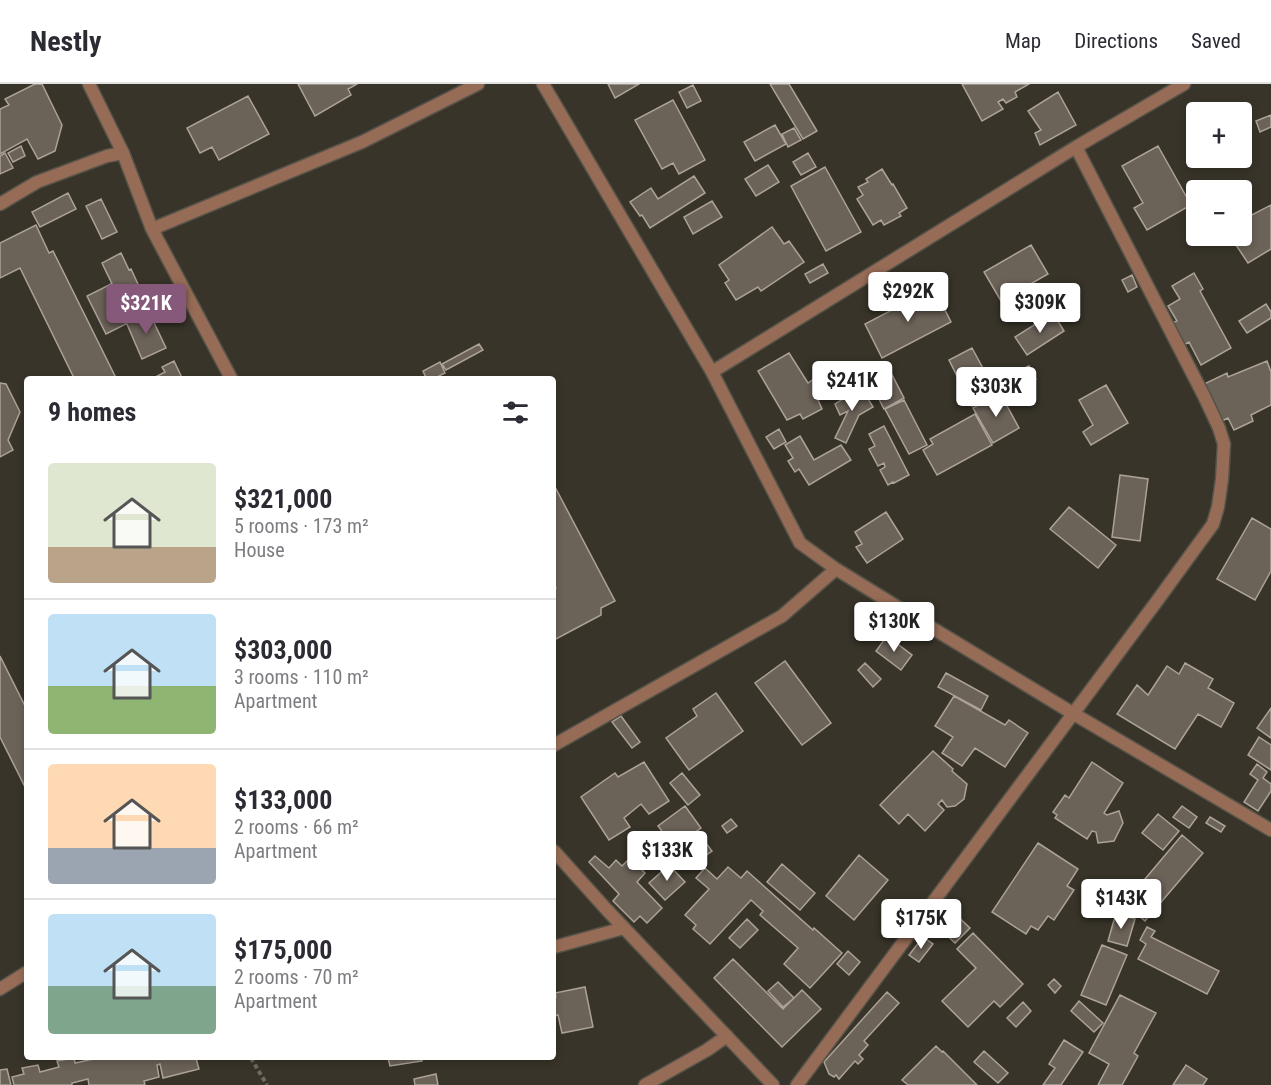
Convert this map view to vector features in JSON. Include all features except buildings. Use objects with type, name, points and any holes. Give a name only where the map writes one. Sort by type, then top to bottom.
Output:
[{"type":"street","points":[[89,84],[123,153],[152,229],[230,376]]},
{"type":"street","points":[[152,229],[362,142],[478,84]]},
{"type":"street","points":[[543,84],[712,372],[800,543],[836,569],[1074,714],[1271,830]]},
{"type":"street","points":[[712,372],[1076,147],[1184,84]]},
{"type":"street","points":[[796,1085],[1213,524],[1222,479],[1224,444],[1219,428],[1076,147]]},
{"type":"street","points":[[0,204],[37,182],[107,156],[123,153]]},
{"type":"street","points":[[556,744],[782,616],[836,569]]},
{"type":"street","points":[[556,852],[624,928],[773,1085]]},
{"type":"street","points":[[556,946],[624,928]]},
{"type":"street","points":[[0,989],[24,974]]},
{"type":"street","points":[[645,1085],[727,1036]]},
{"type":"path","points":[[251,1060],[267,1085]]}]
